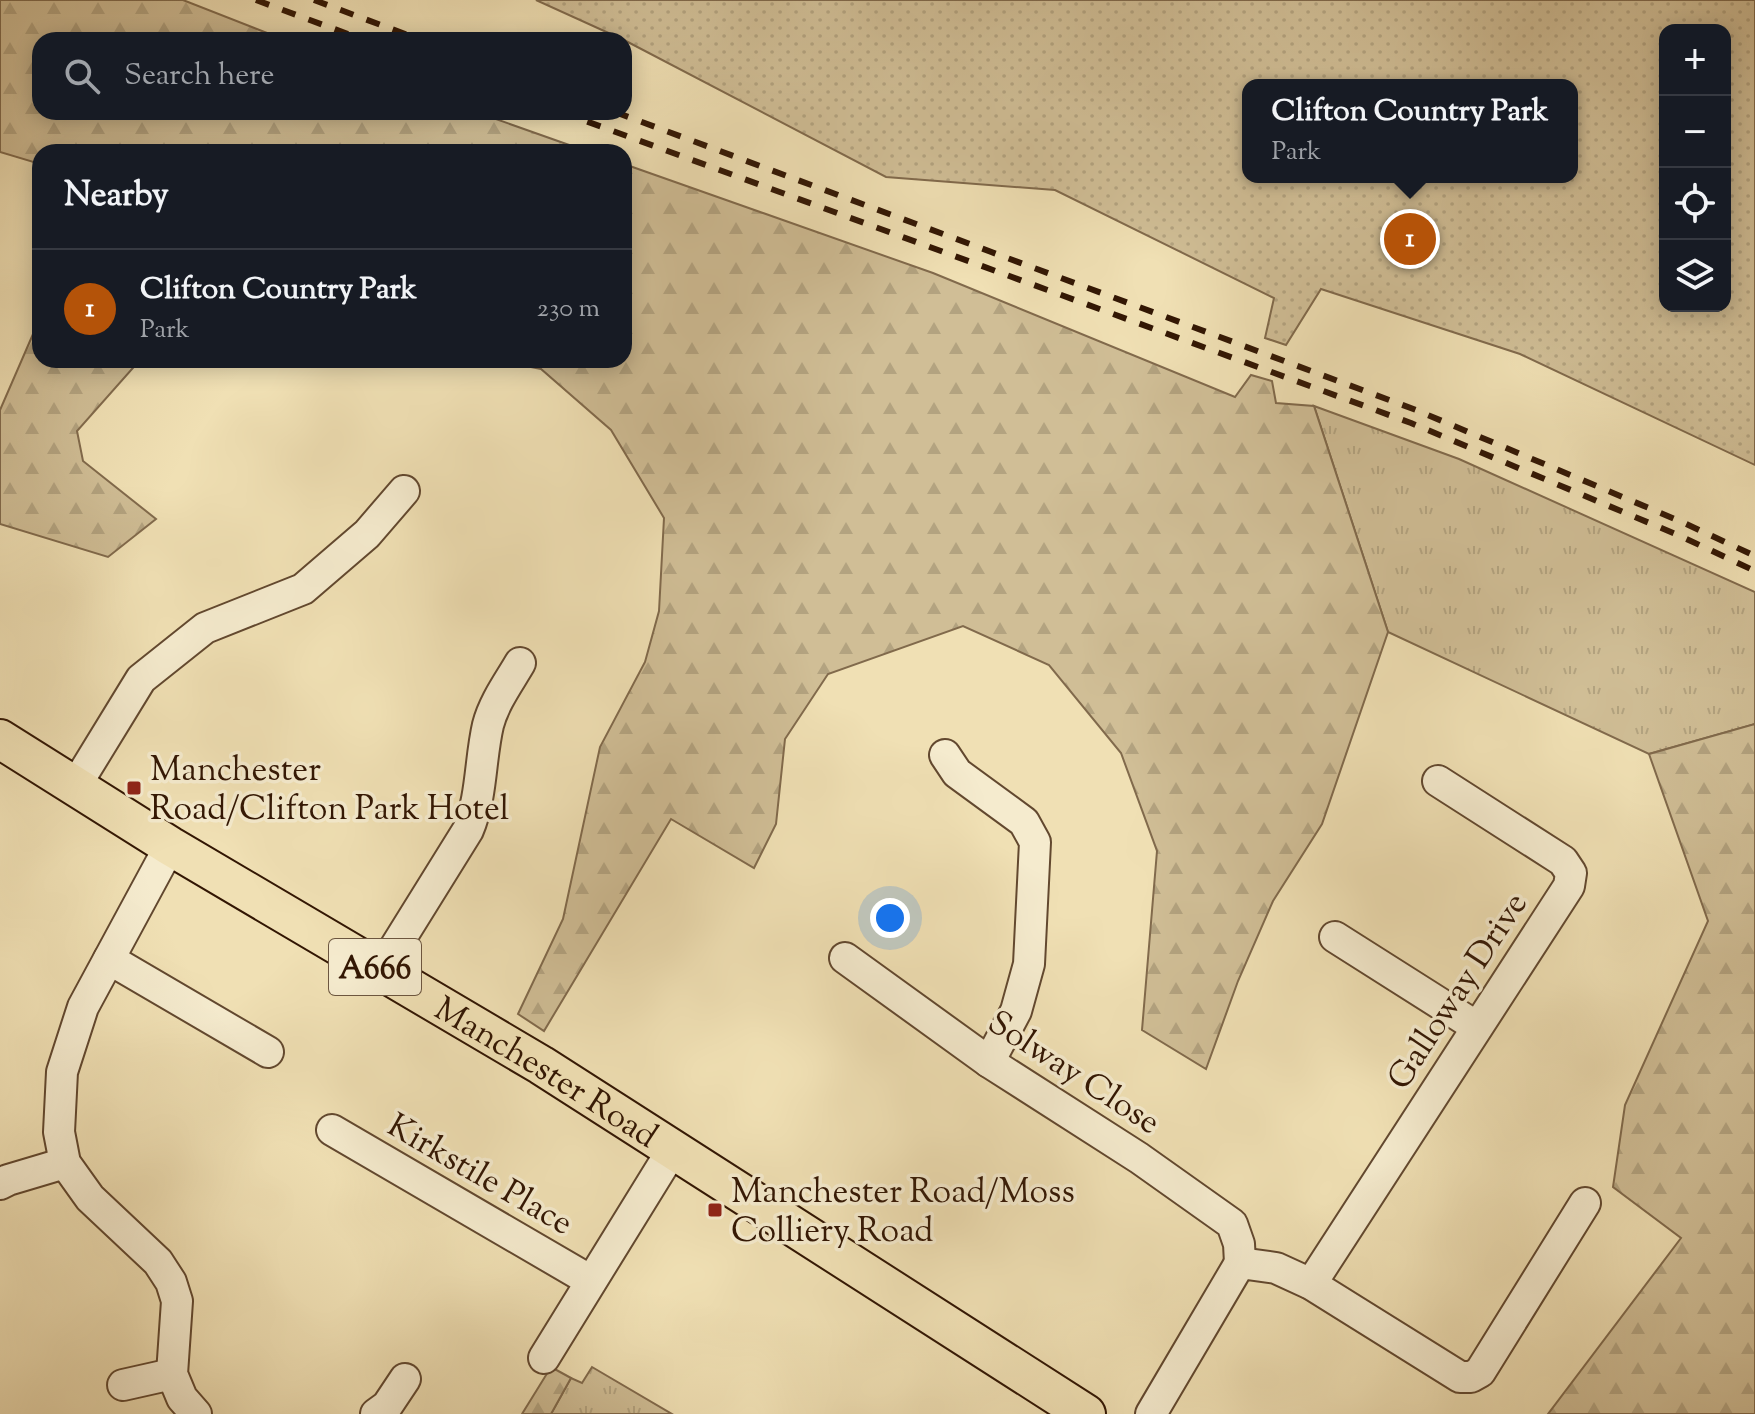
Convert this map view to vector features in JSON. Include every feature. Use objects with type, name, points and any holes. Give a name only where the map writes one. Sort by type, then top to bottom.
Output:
[{"type":"main road","name":"Manchester Road","points":[[0,739],[170,846],[541,1065],[1086,1414]]},
{"type":"street","points":[[76,785],[141,679],[205,628],[303,589],[367,534],[404,491]]},
{"type":"street","points":[[381,970],[468,830],[475,814],[490,718],[520,663]]},
{"type":"street","points":[[945,755],[957,773],[1024,822],[1035,842],[1029,964],[1016,1011],[989,1062]]},
{"type":"street","name":"Galloway Drive","points":[[1311,1284],[1569,886],[1571,873],[1563,861],[1438,781]]},
{"type":"street","points":[[170,846],[83,1007],[62,1072],[59,1132],[65,1163],[90,1198],[158,1262],[171,1282],[177,1301],[172,1374],[182,1398],[196,1414]]},
{"type":"street","points":[[1335,937],[1477,1027]]},
{"type":"street","name":"Solway Close","points":[[845,958],[989,1062],[1139,1158],[1232,1224],[1239,1244],[1240,1263]]},
{"type":"street","points":[[109,959],[226,1042],[268,1052]]},
{"type":"street","name":"Kirkstile Place","points":[[332,1130],[591,1281]]},
{"type":"street","points":[[544,1358],[673,1149]]},
{"type":"street","points":[[0,1184],[65,1163]]},
{"type":"street","points":[[1151,1414],[1240,1263],[1276,1268],[1311,1284],[1460,1377],[1471,1377],[1480,1372],[1585,1203]]},
{"type":"street","points":[[123,1385],[172,1374]]},
{"type":"street","points":[[387,1411],[405,1379]]},
{"type":"green space","points":[[0,0],[183,0],[265,32],[32,32],[32,120],[499,120],[566,144],[32,144],[32,162],[0,152]]},
{"type":"green space","points":[[536,0],[1755,0],[1755,465],[1520,354],[1321,289],[1286,345],[1265,338],[1274,298],[1055,190],[886,177],[632,44],[632,32],[606,32]]},
{"type":"green space","points":[[632,167],[933,273],[1235,397],[1251,375],[1272,381],[1276,403],[1314,406],[1388,632],[1322,824],[1273,901],[1238,981],[1206,1069],[1142,1030],[1157,851],[1121,753],[1049,665],[963,626],[828,674],[785,739],[776,824],[754,868],[671,819],[544,1031],[518,1014],[563,919],[600,747],[645,662],[659,611],[664,518],[611,430],[541,369],[536,368],[632,368]]},
{"type":"green space","points":[[32,336],[32,368],[133,368],[77,431],[83,461],[156,519],[108,557],[0,524],[0,410]]},
{"type":"green space","points":[[1314,406],[1459,459],[1755,592],[1755,724],[1649,754],[1388,632]]},
{"type":"green space","points":[[1755,724],[1755,1414],[1548,1414],[1681,1238],[1613,1187],[1625,1105],[1708,921],[1649,754]]},
{"type":"green space","points":[[551,1367],[571,1378],[551,1414],[522,1414]]},
{"type":"green space","points":[[592,1367],[672,1414],[551,1414],[571,1378],[582,1383]]},
{"type":"railway","points":[[256,0],[342,32]]},
{"type":"railway","points":[[314,0],[400,32]]},
{"type":"railway","points":[[632,118],[1416,410],[1755,556]]},
{"type":"railway","points":[[583,120],[1411,423],[1678,535],[1755,571]]},
{"type":"place","name":"Clifton Country Park","points":[[1410,239]]},
{"type":"place","name":"Manchester Road/Clifton Park Hotel","points":[[134,788]]},
{"type":"place","name":"Manchester Road/Moss Colliery Road","points":[[715,1210]]}]
